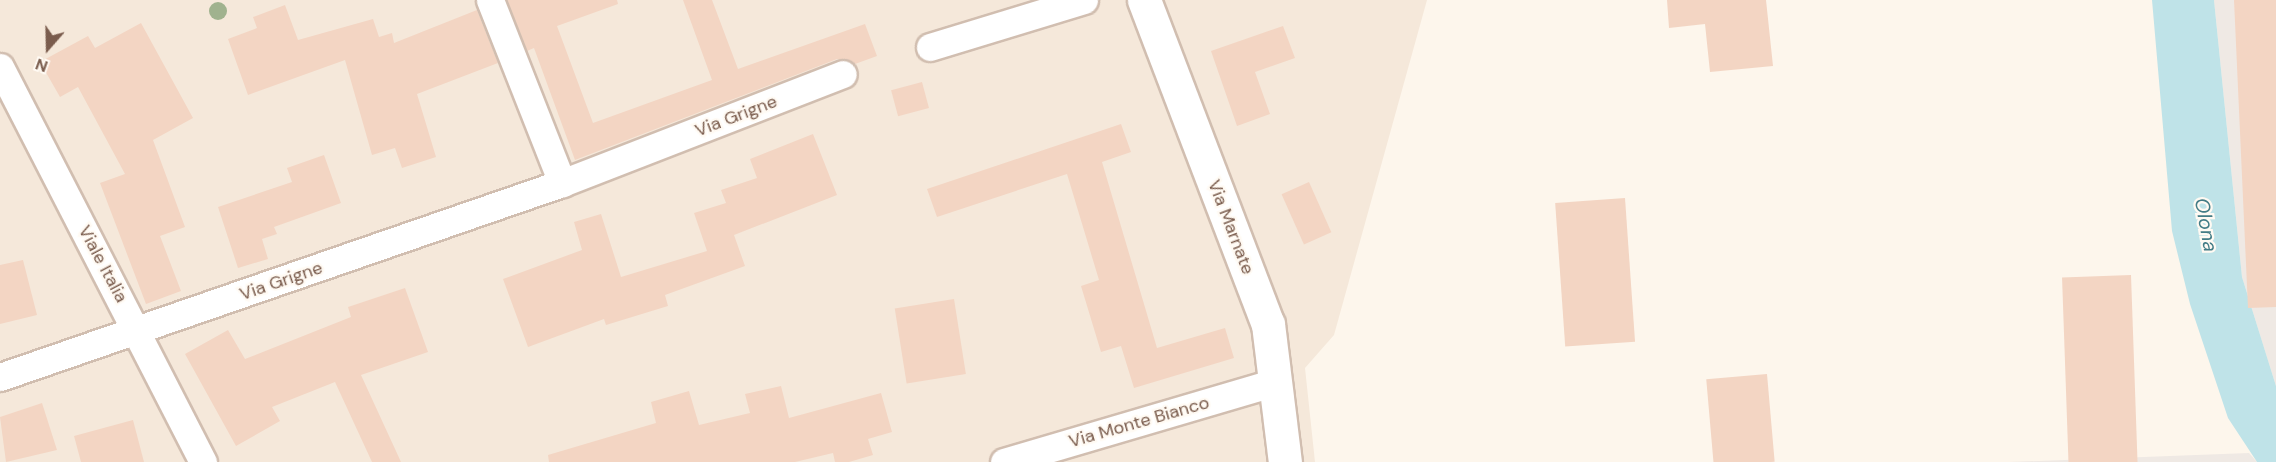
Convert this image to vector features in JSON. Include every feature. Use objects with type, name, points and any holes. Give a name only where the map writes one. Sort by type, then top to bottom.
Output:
[{"type":"street","points":[[490,0],[562,183]]},
{"type":"street","points":[[930,47],[1084,0]]},
{"type":"street","name":"Via Marnate","points":[[1143,0],[1268,324],[1286,462]]},
{"type":"street","name":"Viale Italia","points":[[0,68],[203,462]]},
{"type":"street","name":"Via Grigne","points":[[0,377],[562,183],[843,74]]},
{"type":"street","name":"Via Monte Bianco","points":[[1004,462],[1275,382]]},
{"type":"shaded area","points":[[0,0],[1427,0],[1334,335],[1305,368],[1315,462],[0,462]]},
{"type":"shaded area","points":[[2214,0],[2276,0],[2276,386],[2242,277]]},
{"type":"shaded area","points":[[2249,453],[2257,462],[2009,462]]},
{"type":"water","name":"Olona","points":[[2152,0],[2214,0],[2242,277],[2276,386],[2276,462],[2257,462],[2228,418],[2190,304],[2172,231]]},
{"type":"building","points":[[507,0],[617,0],[618,4],[557,26],[593,123],[712,80],[683,0],[712,0],[738,69],[865,24],[877,56],[855,64],[837,59],[575,160],[534,48],[527,51]]},
{"type":"building","points":[[1667,0],[1766,0],[1773,66],[1710,72],[1705,24],[1669,28]]},
{"type":"building","points":[[2234,0],[2276,0],[2276,307],[2248,308]]},
{"type":"building","points":[[285,5],[298,40],[373,19],[379,37],[392,33],[394,43],[477,10],[498,63],[417,94],[436,157],[402,168],[395,148],[372,155],[345,60],[248,95],[228,39],[257,28],[253,17]]},
{"type":"building","points":[[141,23],[193,118],[153,140],[185,227],[160,236],[181,291],[146,304],[100,183],[125,174],[78,87],[60,97],[40,62],[88,36],[95,48]]},
{"type":"building","points":[[1283,26],[1295,58],[1255,72],[1270,114],[1237,126],[1211,51]]},
{"type":"building","points":[[922,82],[929,108],[898,116],[891,90]]},
{"type":"building","points":[[1121,124],[1131,152],[1102,162],[1157,348],[1225,328],[1234,358],[1134,388],[1121,346],[1101,352],[1081,286],[1099,280],[1067,174],[937,217],[927,189]]},
{"type":"building","points":[[813,134],[837,195],[734,235],[745,266],[665,295],[668,306],[606,325],[604,319],[528,347],[503,279],[582,250],[574,222],[601,214],[621,277],[707,251],[694,213],[726,203],[721,190],[757,178],[750,159]]},
{"type":"building","points":[[324,155],[341,203],[274,227],[277,234],[262,239],[268,259],[238,268],[218,207],[292,182],[287,168]]},
{"type":"building","points":[[1309,182],[1331,232],[1304,244],[1282,194]]},
{"type":"building","points":[[1625,198],[1635,342],[1565,347],[1555,203]]},
{"type":"building","points":[[23,260],[37,315],[0,324],[0,265]]},
{"type":"building","points":[[2131,275],[2138,462],[2068,462],[2062,277]]},
{"type":"building","points":[[405,288],[428,352],[361,375],[401,462],[372,462],[335,382],[272,407],[280,421],[236,446],[185,354],[228,330],[245,359],[351,317],[348,307]]},
{"type":"building","points":[[954,299],[966,374],[907,383],[895,308]]},
{"type":"building","points":[[1767,374],[1775,462],[1713,462],[1706,379]]},
{"type":"building","points":[[781,386],[789,418],[881,393],[892,432],[868,439],[873,455],[849,462],[835,462],[833,453],[795,462],[549,462],[548,455],[656,423],[651,402],[689,391],[699,425],[750,413],[745,394]]},
{"type":"building","points":[[42,403],[57,450],[6,462],[0,417]]},
{"type":"building","points":[[133,420],[144,462],[81,462],[74,436]]}]
